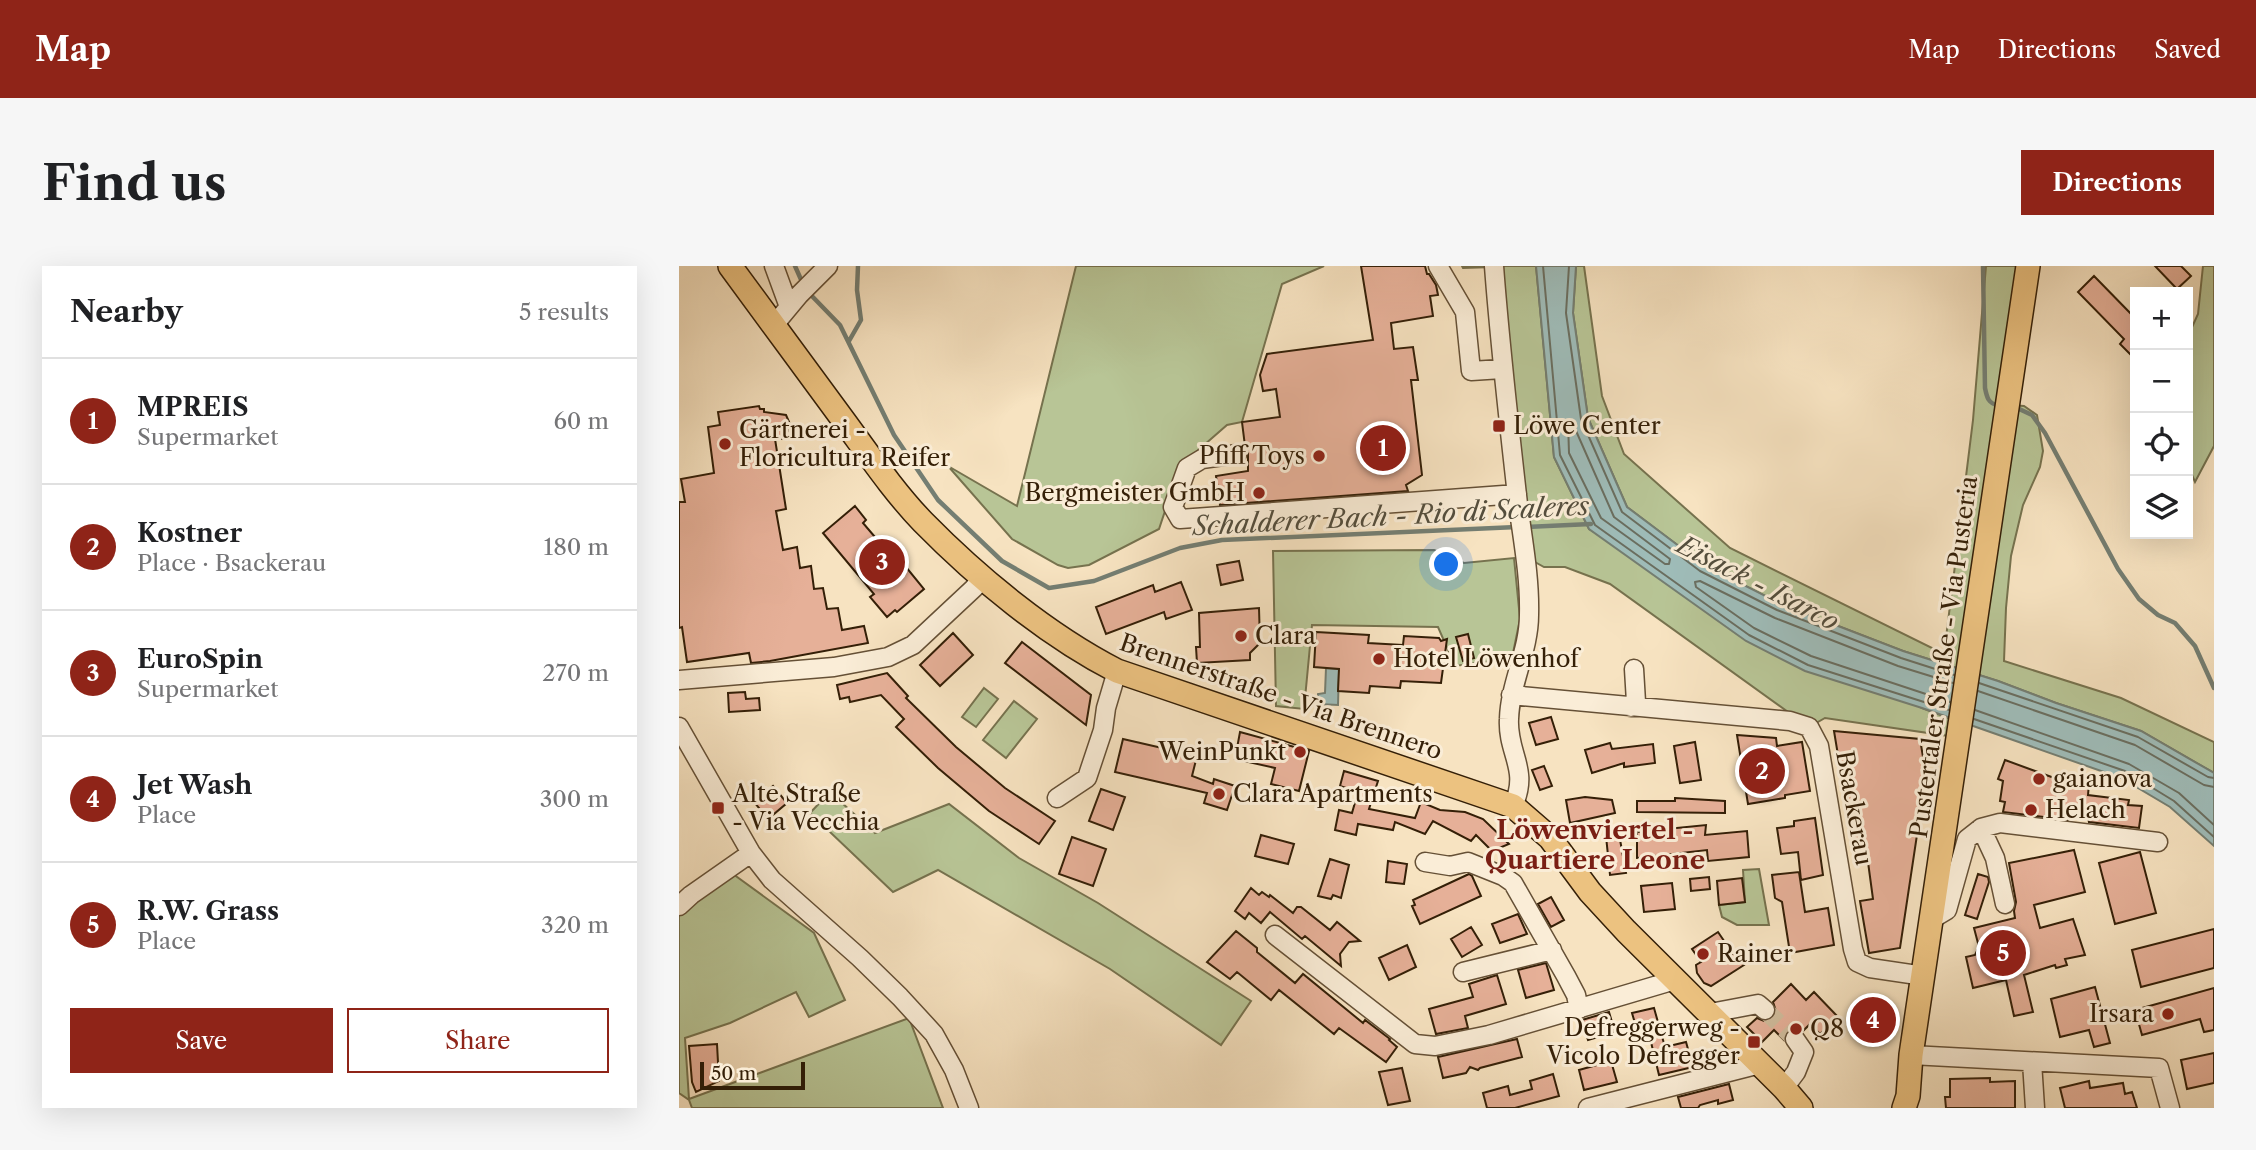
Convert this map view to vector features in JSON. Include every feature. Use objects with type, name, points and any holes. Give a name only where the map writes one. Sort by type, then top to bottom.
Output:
[{"type":"main road","name":"Brennerstraße - Via Brennero","points":[[730,266],[873,461],[922,521],[983,576],[1063,639],[1117,671],[1513,806],[1550,838],[1590,892],[1801,1108]]},
{"type":"main road","name":"Pustertaler Straße - Via Pusteria","points":[[1904,1108],[1908,1096],[1911,1055],[2028,266]]},
{"type":"main road","name":"Pustertaler Straße - Via Pusteria","points":[[1887,1108],[1897,1092],[1911,1055]]},
{"type":"main road","name":"Brennerstraße - Via Brennero","points":[[1784,1088],[1815,1108]]},
{"type":"street","points":[[773,266],[794,301]]},
{"type":"street","points":[[774,325],[828,266]]},
{"type":"street","points":[[1438,266],[1465,312],[1471,371],[1501,369]]},
{"type":"street","points":[[1495,266],[1501,369],[1526,557],[1529,615],[1528,631],[1511,695],[1509,724],[1521,782],[1513,806]]},
{"type":"street","points":[[1237,454],[1202,459],[1187,468],[1173,507],[1180,519],[1518,499]]},
{"type":"street","points":[[679,680],[834,667],[888,657],[913,645],[974,588],[983,576]]},
{"type":"street","points":[[1631,707],[1636,702],[1634,669]]},
{"type":"street","points":[[1057,798],[1087,778],[1103,730],[1106,708],[1117,671]]},
{"type":"street","name":"Bsackerau","points":[[1511,695],[1790,722],[1809,727],[1819,746],[1857,962],[1870,968],[1924,976]]},
{"type":"street","points":[[679,727],[751,853],[772,880],[900,996],[934,1034],[954,1070],[969,1108]]},
{"type":"street","points":[[1932,919],[1947,910],[1967,839],[1981,828],[2000,823],[2158,842]]},
{"type":"street","points":[[1981,828],[1995,858],[2005,904]]},
{"type":"street","points":[[679,906],[751,853]]},
{"type":"street","points":[[1425,862],[1450,866],[1468,862],[1503,876],[1518,890],[1576,995],[1579,1009]]},
{"type":"street","points":[[1275,935],[1415,1044],[1435,1046],[1489,1035],[1675,980]]},
{"type":"street","points":[[1463,972],[1552,950]]},
{"type":"street","points":[[1710,1013],[1758,1004],[1765,1010]]},
{"type":"street","points":[[1784,1088],[1796,1072],[1804,1052],[1795,1039]]},
{"type":"street","points":[[1911,1055],[2159,1069],[2170,1108]]},
{"type":"street","points":[[2032,1062],[2035,1108]]},
{"type":"street","points":[[1588,1108],[1760,1064]]},
{"type":"green space","points":[[1076,266],[1324,266],[1282,284],[1242,422],[1227,425],[1180,466],[1159,529],[1089,565],[1068,568],[1012,539],[948,466],[1017,506]]},
{"type":"green space","points":[[1462,266],[1536,266],[1554,457],[1589,529],[1922,708],[1951,719],[1949,736],[1825,718],[1809,727],[1610,584],[1565,567],[1544,567],[1526,557],[1494,267]]},
{"type":"green space","points":[[1576,266],[1584,266],[1602,396],[1624,454],[1730,548],[1944,654],[1973,420],[1986,266],[2022,266],[2009,405],[2024,406],[2037,415],[2043,451],[2040,467],[2023,505],[2011,556],[2004,661],[2121,698],[2214,742],[2214,773],[2141,731],[1903,651],[1781,604],[1704,565],[1627,507],[1588,418],[1573,313]]},
{"type":"green space","points":[[2203,266],[2214,266],[2214,446],[2195,482],[2193,325],[2198,314]]},
{"type":"green space","points":[[1434,550],[1464,563],[1514,558],[1520,619],[1512,658],[1455,666],[1438,627],[1312,625],[1304,709],[1276,706],[1273,551]]},
{"type":"green space","points":[[984,688],[998,699],[976,727],[962,717]]},
{"type":"green space","points":[[1014,701],[1037,719],[1006,758],[983,740]]},
{"type":"green space","points":[[830,792],[875,833],[949,804],[1019,858],[1098,903],[1251,1001],[1221,1045],[1110,969],[938,870],[893,892],[810,813]]},
{"type":"green space","points":[[722,866],[814,933],[845,1000],[809,1017],[796,992],[730,1023],[685,1038],[689,1099],[909,1018],[943,1108],[692,1108],[689,1100],[679,1093],[679,896]]},
{"type":"green space","points":[[1759,869],[1769,925],[1737,925],[1722,917],[1719,905],[1745,902],[1743,870]]},
{"type":"water","points":[[1536,266],[1576,266],[1573,313],[1588,418],[1627,507],[1704,565],[1781,604],[1903,651],[2141,731],[2214,773],[2214,846],[2170,807],[2121,778],[1922,708],[1805,671],[1746,641],[1589,529],[1554,457]]},
{"type":"water","points":[[1326,668],[1339,669],[1338,705],[1318,704],[1318,694],[1325,693]]},
{"type":"building","points":[[1361,266],[1425,266],[1427,274],[1436,285],[1438,295],[1430,296],[1433,316],[1391,323],[1394,349],[1413,347],[1418,380],[1411,380],[1422,475],[1406,485],[1408,491],[1220,505],[1216,476],[1248,471],[1248,453],[1242,422],[1280,417],[1276,389],[1263,391],[1260,375],[1267,354],[1373,340]]},
{"type":"building","points":[[2155,266],[2181,266],[2191,276],[2179,287],[2175,287]]},
{"type":"building","points":[[2094,276],[2130,313],[2130,354],[2120,344],[2124,339],[2078,292]]},
{"type":"building","points":[[759,406],[764,412],[786,415],[790,424],[782,439],[775,439],[786,509],[776,511],[783,550],[797,547],[800,568],[811,566],[814,589],[823,588],[827,609],[838,608],[842,630],[864,626],[868,643],[751,663],[749,653],[687,662],[682,627],[679,628],[679,502],[685,502],[681,479],[714,473],[708,427],[720,425],[718,412]]},
{"type":"building","points":[[855,506],[866,520],[863,523],[903,570],[906,567],[924,589],[887,617],[870,597],[874,594],[823,533]]},
{"type":"building","points":[[1239,561],[1243,580],[1221,585],[1217,565]]},
{"type":"building","points":[[1181,582],[1192,610],[1166,619],[1164,612],[1106,634],[1096,607],[1153,585],[1155,592]]},
{"type":"building","points":[[1259,608],[1260,643],[1250,653],[1250,660],[1197,663],[1196,647],[1200,647],[1199,613]]},
{"type":"building","name":"Hotel Löwenhof","points":[[1316,632],[1369,635],[1368,643],[1403,645],[1404,636],[1439,638],[1441,641],[1447,639],[1441,683],[1401,681],[1400,688],[1370,686],[1369,693],[1338,691],[1339,669],[1314,667]]},
{"type":"building","points":[[953,633],[973,655],[940,686],[920,665]]},
{"type":"building","points":[[1468,634],[1474,658],[1463,661],[1456,637]]},
{"type":"building","points":[[1022,642],[1091,695],[1086,725],[1005,663]]},
{"type":"building","points":[[887,673],[908,696],[906,698],[956,747],[1005,788],[1055,821],[1039,844],[989,811],[938,768],[896,727],[904,719],[881,695],[850,702],[849,697],[840,699],[837,685]]},
{"type":"building","points":[[745,692],[746,699],[759,698],[760,710],[729,712],[728,693]]},
{"type":"building","points":[[1551,717],[1558,739],[1536,745],[1529,723]]},
{"type":"building","points":[[1834,731],[1920,739],[1926,775],[1900,948],[1869,953],[1860,901],[1873,899],[1868,862],[1856,864]]},
{"type":"building","points":[[1240,732],[1309,751],[1299,791],[1271,784],[1275,768],[1235,759]]},
{"type":"building","points":[[1737,735],[1776,738],[1777,746],[1802,742],[1810,791],[1748,804]]},
{"type":"building","points":[[1123,739],[1197,756],[1192,776],[1213,784],[1214,779],[1235,786],[1227,810],[1204,803],[1207,793],[1115,772]]},
{"type":"building","points":[[1695,742],[1701,780],[1680,783],[1674,746]]},
{"type":"building","points":[[1610,743],[1612,749],[1653,744],[1655,763],[1624,767],[1624,763],[1592,773],[1585,750]]},
{"type":"building","points":[[2005,760],[2057,779],[2089,783],[2088,795],[2129,800],[2128,805],[2142,806],[2139,828],[2089,822],[2087,814],[2068,820],[2003,812],[2005,802],[2000,801],[2003,781],[1998,779]]},
{"type":"building","points":[[1544,766],[1552,786],[1540,790],[1532,770]]},
{"type":"building","points":[[1344,771],[1378,781],[1369,809],[1415,818],[1421,802],[1440,810],[1465,812],[1483,819],[1509,844],[1492,851],[1476,835],[1471,841],[1433,821],[1425,834],[1395,822],[1393,830],[1358,824],[1356,835],[1335,830],[1339,810],[1352,813],[1358,792],[1340,786]]},
{"type":"building","points":[[773,786],[787,803],[768,819],[754,802]]},
{"type":"building","points":[[1101,789],[1125,797],[1113,830],[1089,821]]},
{"type":"building","points":[[1585,797],[1612,800],[1615,813],[1570,823],[1566,800]]},
{"type":"building","points":[[1675,798],[1725,801],[1725,813],[1637,812],[1637,801],[1675,801]]},
{"type":"building","points":[[1815,818],[1823,875],[1801,880],[1798,852],[1781,854],[1777,828],[1794,826],[1794,821]]},
{"type":"building","points":[[1706,825],[1705,835],[1747,831],[1749,857],[1708,861],[1707,850],[1637,858],[1637,832]]},
{"type":"building","points":[[1619,834],[1626,873],[1610,875],[1606,836]]},
{"type":"building","points":[[1261,835],[1294,844],[1288,864],[1255,856]]},
{"type":"building","points":[[1072,837],[1106,849],[1093,886],[1059,874]]},
{"type":"building","points":[[2074,850],[2085,892],[2034,905],[2040,928],[2073,919],[2085,955],[2065,959],[2067,965],[2056,968],[2055,965],[2024,975],[2033,1012],[2014,1016],[2006,980],[1973,988],[1966,957],[1975,955],[1979,947],[1974,928],[2015,918],[2016,902],[2009,863]]},
{"type":"building","points":[[2140,852],[2156,913],[2115,924],[2099,863]]},
{"type":"building","points":[[1330,859],[1349,865],[1341,898],[1333,895],[1331,899],[1318,896]]},
{"type":"building","points":[[1388,861],[1407,864],[1404,884],[1386,882]]},
{"type":"building","points":[[1799,872],[1805,912],[1828,908],[1834,945],[1790,953],[1782,902],[1775,898],[1772,875]]},
{"type":"building","points":[[1469,874],[1481,896],[1420,924],[1412,906],[1415,905],[1413,900]]},
{"type":"building","points":[[1978,874],[1988,877],[1989,882],[1977,919],[1965,915]]},
{"type":"building","points":[[1709,877],[1710,889],[1691,891],[1690,879]]},
{"type":"building","points":[[1742,878],[1745,902],[1719,905],[1717,881]]},
{"type":"building","points":[[1672,883],[1675,909],[1644,912],[1641,886]]},
{"type":"building","points":[[1251,888],[1259,895],[1262,892],[1269,897],[1270,895],[1293,913],[1297,907],[1301,907],[1330,930],[1337,922],[1360,941],[1349,942],[1340,954],[1341,966],[1305,936],[1302,939],[1270,912],[1261,923],[1249,913],[1245,919],[1235,911]]},
{"type":"building","points":[[1551,897],[1564,920],[1551,927],[1538,904]]},
{"type":"building","points":[[1518,914],[1527,934],[1500,943],[1492,924]]},
{"type":"building","points":[[1471,927],[1482,945],[1462,957],[1451,939]]},
{"type":"building","points":[[2214,929],[2214,968],[2141,987],[2132,950]]},
{"type":"building","points":[[1236,931],[1295,983],[1303,974],[1363,1023],[1365,1020],[1390,1039],[1397,1047],[1386,1062],[1339,1028],[1334,1034],[1279,990],[1271,1000],[1237,972],[1230,979],[1207,962]]},
{"type":"building","points":[[1718,932],[1744,965],[1711,986],[1704,983],[1697,973],[1696,965],[1701,962],[1692,949]]},
{"type":"building","points":[[1407,945],[1416,967],[1389,980],[1379,958]]},
{"type":"building","points":[[1546,963],[1554,990],[1526,998],[1518,970]]},
{"type":"building","points":[[1497,975],[1506,1004],[1465,1016],[1468,1028],[1436,1034],[1429,1009],[1473,997],[1469,984]]},
{"type":"building","points":[[1791,984],[1806,1000],[1814,992],[1838,1017],[1820,1034],[1810,1024],[1803,1031],[1789,1029],[1784,1040],[1774,1030],[1762,1042],[1747,1027],[1757,1018],[1764,1021],[1773,1018],[1776,1011],[1773,1002]]},
{"type":"building","points":[[2095,987],[2110,1043],[2094,1047],[2089,1030],[2060,1037],[2051,999]]},
{"type":"building","name":"Irsara","points":[[2214,988],[2214,1030],[2204,1032],[2200,1019],[2142,1035],[2135,1010]]},
{"type":"building","points":[[1869,996],[1881,997],[1877,1044],[1864,1043]]},
{"type":"building","points":[[1654,1008],[1665,1047],[1686,1042],[1693,1067],[1659,1075],[1649,1034],[1639,1037],[1632,1013]]},
{"type":"building","points":[[1609,1012],[1615,1032],[1588,1040],[1582,1020]]},
{"type":"building","points":[[1517,1039],[1522,1057],[1478,1070],[1470,1067],[1466,1073],[1443,1078],[1438,1057]]},
{"type":"building","points":[[717,1044],[719,1081],[696,1092],[692,1082],[689,1046]]},
{"type":"building","points":[[2214,1053],[2214,1083],[2187,1089],[2181,1060]]},
{"type":"building","points":[[1611,1061],[1617,1082],[1584,1090],[1579,1070]]},
{"type":"building","points":[[1402,1068],[1410,1101],[1388,1105],[1379,1072]]},
{"type":"building","points":[[1553,1074],[1559,1096],[1515,1108],[1487,1108],[1483,1093],[1508,1086],[1510,1095],[1532,1089],[1530,1081]]},
{"type":"building","points":[[1990,1078],[1990,1082],[2015,1081],[2015,1108],[1946,1108],[1945,1097],[1950,1097],[1950,1079]]},
{"type":"building","points":[[2089,1081],[2090,1088],[2123,1083],[2125,1094],[2132,1092],[2137,1108],[2065,1108],[2060,1088]]},
{"type":"building","points":[[1729,1084],[1733,1100],[1718,1104],[1718,1100],[1698,1108],[1681,1108],[1678,1097]]},
{"type":"waterway","name":"Schalderer Bach - Rio di Scaleres","points":[[795,266],[803,284]]},
{"type":"waterway","points":[[849,341],[861,320],[857,290],[858,266]]},
{"type":"waterway","points":[[1983,266],[1985,388],[1989,400],[1999,406]]},
{"type":"waterway","name":"Schalderer Bach - Rio di Scaleres","points":[[808,292],[840,325],[894,435],[938,500],[1002,561],[1049,588],[1094,581],[1180,548],[1222,540],[1517,527]]},
{"type":"waterway","points":[[2017,408],[2032,415],[2045,433],[2118,569],[2139,599],[2158,615],[2175,623],[2195,646],[2214,688]]},
{"type":"waterway","name":"Schalderer Bach - Rio di Scaleres","points":[[1526,527],[1591,524]]},
{"type":"tunnel","points":[[1765,1010],[1795,1039]]},
{"type":"place","name":"Löwe Center","points":[[1499,426]]},
{"type":"place","name":"Gärtnerei - Floricultura Reifer","points":[[725,444]]},
{"type":"place","name":"MPREIS","points":[[1383,448]]},
{"type":"place","name":"Pfiff Toys","points":[[1319,456]]},
{"type":"place","name":"Bergmeister GmbH","points":[[1259,493]]},
{"type":"place","name":"EuroSpin","points":[[882,562]]},
{"type":"place","name":"Clara","points":[[1241,636]]},
{"type":"place","name":"Hotel Löwenhof","points":[[1379,659]]},
{"type":"place","name":"WeinPunkt","points":[[1300,752]]},
{"type":"place","name":"Kostner","points":[[1762,771]]},
{"type":"place","name":"gaianova","points":[[2039,779]]},
{"type":"place","name":"Clara Apartments","points":[[1219,794]]},
{"type":"place","name":"Alte Straße - Via Vecchia","points":[[718,808]]},
{"type":"place","name":"Helach","points":[[2031,810]]},
{"type":"place","name":"R.W. Grass","points":[[2003,953]]},
{"type":"place","name":"Rainer","points":[[1703,954]]},
{"type":"place","name":"Irsara","points":[[2168,1014]]},
{"type":"place","name":"Jet Wash","points":[[1873,1020]]},
{"type":"place","name":"Q8","points":[[1796,1029]]},
{"type":"place","name":"Defreggerweg - Vicolo Defregger","points":[[1754,1042]]},
{"type":"district","name":"Löwenviertel - Quartiere Leone","points":[[1595,845]]},
{"type":"water label","name":"Eisack - Isarco","points":[[1758,583]]}]
